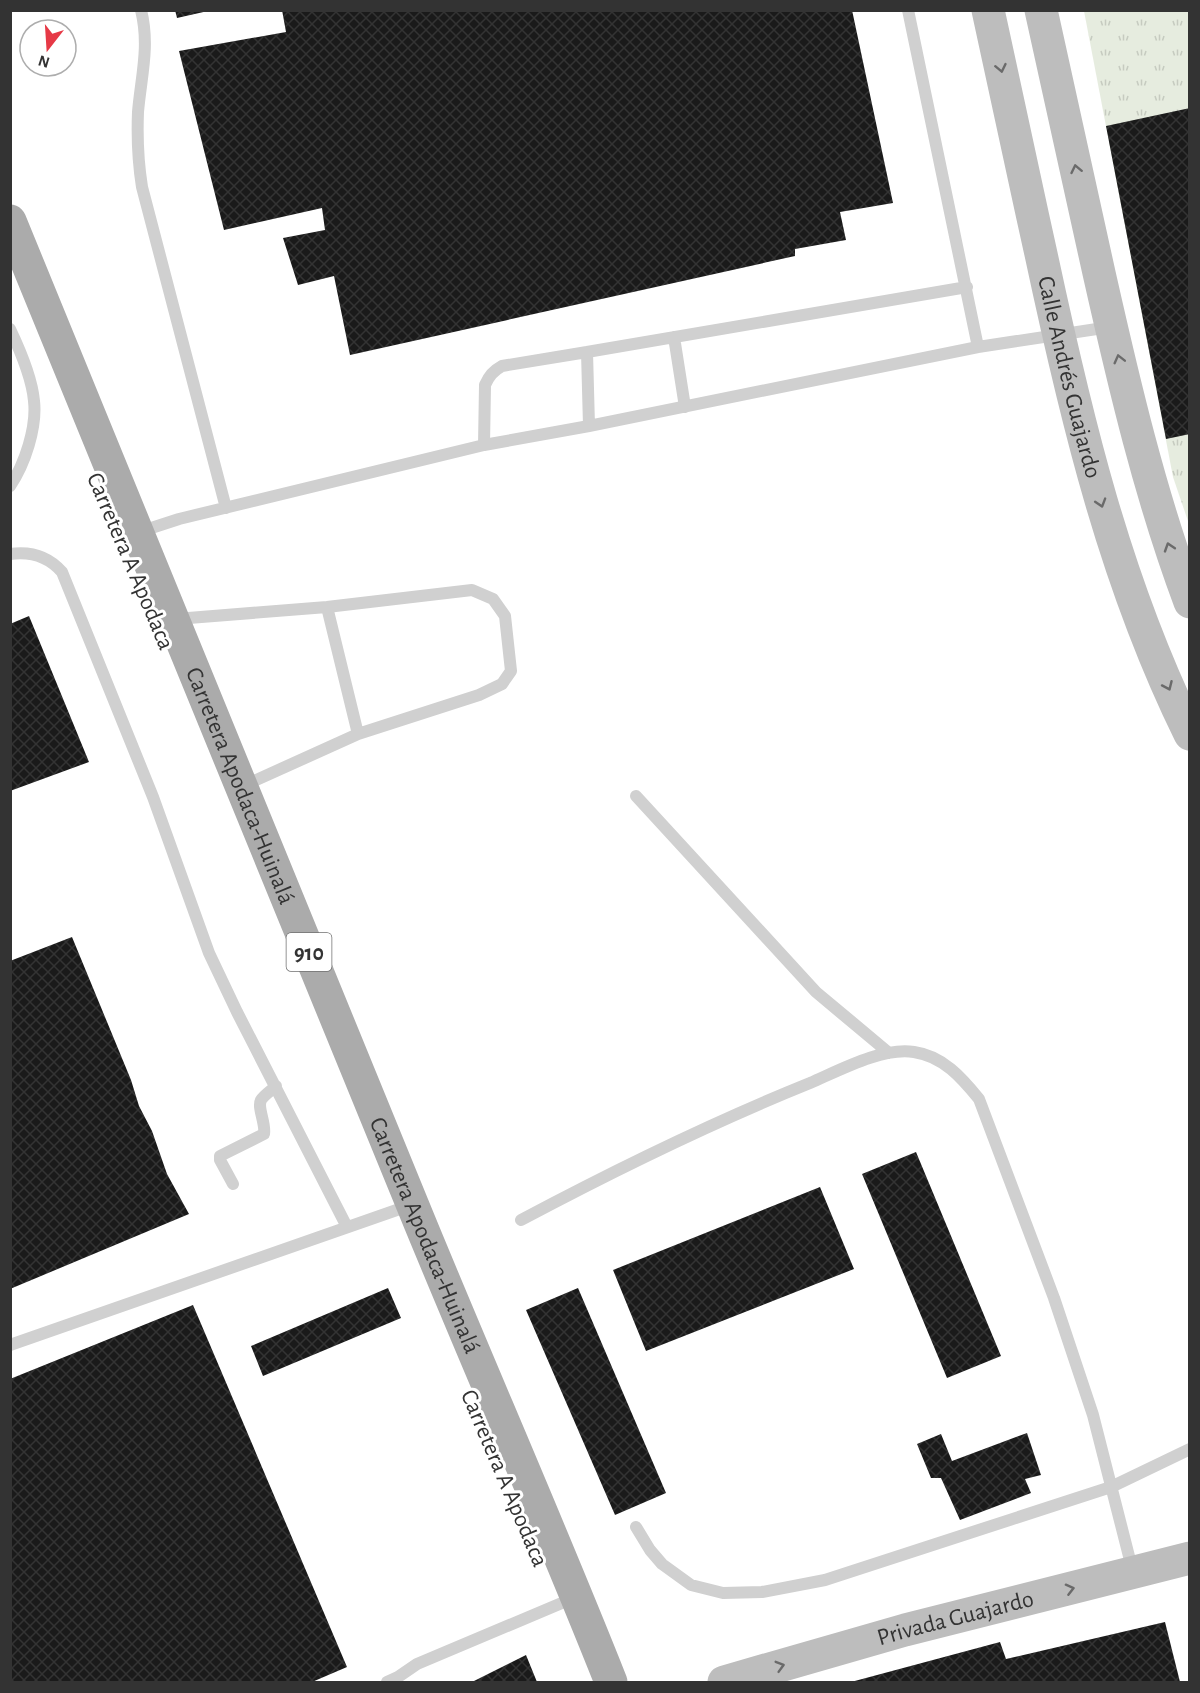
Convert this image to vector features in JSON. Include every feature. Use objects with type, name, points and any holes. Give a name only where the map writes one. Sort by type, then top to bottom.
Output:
[{"type":"main road","name":"Calle Andrés Guajardo","points":[[988,10],[1058,335],[1097,490],[1120,564],[1149,643],[1190,734]]},
{"type":"main road","points":[[1041,10],[1111,327],[1151,488],[1170,550],[1190,602]]},
{"type":"main road","name":"Carretera Apodaca-Huinalá","points":[[10,221],[242,786],[402,1208],[567,1600],[611,1683]]},
{"type":"main road","name":"Carretera A Apodaca","points":[[10,273],[402,1208]]},
{"type":"main road","name":"Privada Guajardo","points":[[724,1683],[905,1630],[1190,1558]]},
{"type":"main road","name":"910","points":[[567,1600],[592,1683]]},
{"type":"lane","points":[[141,10],[146,45],[138,111],[138,163],[142,187],[226,508]]},
{"type":"lane","points":[[908,10],[978,347]]},
{"type":"lane","points":[[484,445],[485,385],[495,370],[502,366],[967,287]]},
{"type":"lane","points":[[138,532],[179,519],[484,445],[685,407],[978,347],[1111,327]]},
{"type":"lane","points":[[10,328],[27,371],[34,400],[32,429],[25,456],[10,486]]},
{"type":"lane","points":[[674,338],[685,407]]},
{"type":"lane","points":[[587,352],[589,426]]},
{"type":"lane","points":[[10,554],[39,555],[53,562],[62,572],[153,797],[209,953],[348,1227]]},
{"type":"lane","points":[[174,619],[327,607],[472,590],[493,599],[505,615],[511,671],[502,684],[479,694],[358,734],[242,786]]},
{"type":"lane","points":[[327,607],[358,734]]},
{"type":"lane","points":[[636,796],[816,992],[889,1053]]},
{"type":"lane","points":[[521,1220],[600,1178],[693,1134],[859,1062],[889,1053],[913,1052],[931,1056],[948,1066],[979,1099],[1054,1298],[1081,1378],[1093,1415],[1133,1573]]},
{"type":"lane","points":[[232,1184],[220,1156],[264,1134],[261,1099],[276,1086]]},
{"type":"lane","points":[[10,1345],[402,1208]]},
{"type":"lane","points":[[636,1527],[662,1564],[691,1585],[723,1593],[762,1592],[825,1580],[1111,1487],[1190,1449]]},
{"type":"lane","points":[[395,1681],[417,1664],[567,1600]]},
{"type":"green space","points":[[1084,11],[1189,11],[1189,524],[1173,477]]},
{"type":"building","points":[[175,10],[207,10],[208,11],[177,18]]},
{"type":"building","points":[[282,10],[852,10],[893,203],[840,212],[846,240],[795,249],[795,256],[350,355],[334,276],[298,285],[283,238],[325,230],[322,208],[224,230],[179,51],[286,32]]},
{"type":"building","points":[[1190,108],[1190,434],[1166,439],[1106,126]]},
{"type":"building","points":[[29,616],[89,762],[10,791],[10,624]]},
{"type":"building","points":[[72,937],[131,1080],[139,1106],[152,1131],[167,1174],[189,1214],[10,1289],[10,961]]},
{"type":"building","points":[[916,1152],[1001,1356],[947,1378],[862,1174]]},
{"type":"building","points":[[820,1187],[854,1269],[646,1351],[613,1270]]},
{"type":"building","points":[[388,1288],[401,1318],[263,1376],[251,1346]]},
{"type":"building","points":[[578,1288],[666,1493],[615,1515],[526,1310]]},
{"type":"building","points":[[193,1305],[347,1667],[312,1682],[10,1682],[10,1379]]},
{"type":"building","points":[[1027,1433],[1041,1475],[1025,1479],[1031,1493],[960,1520],[941,1478],[931,1478],[917,1444],[941,1434],[952,1461]]},
{"type":"building","points":[[1165,1622],[1180,1682],[851,1682],[1000,1642],[1006,1659]]},
{"type":"building","points":[[526,1655],[537,1682],[472,1682]]}]
